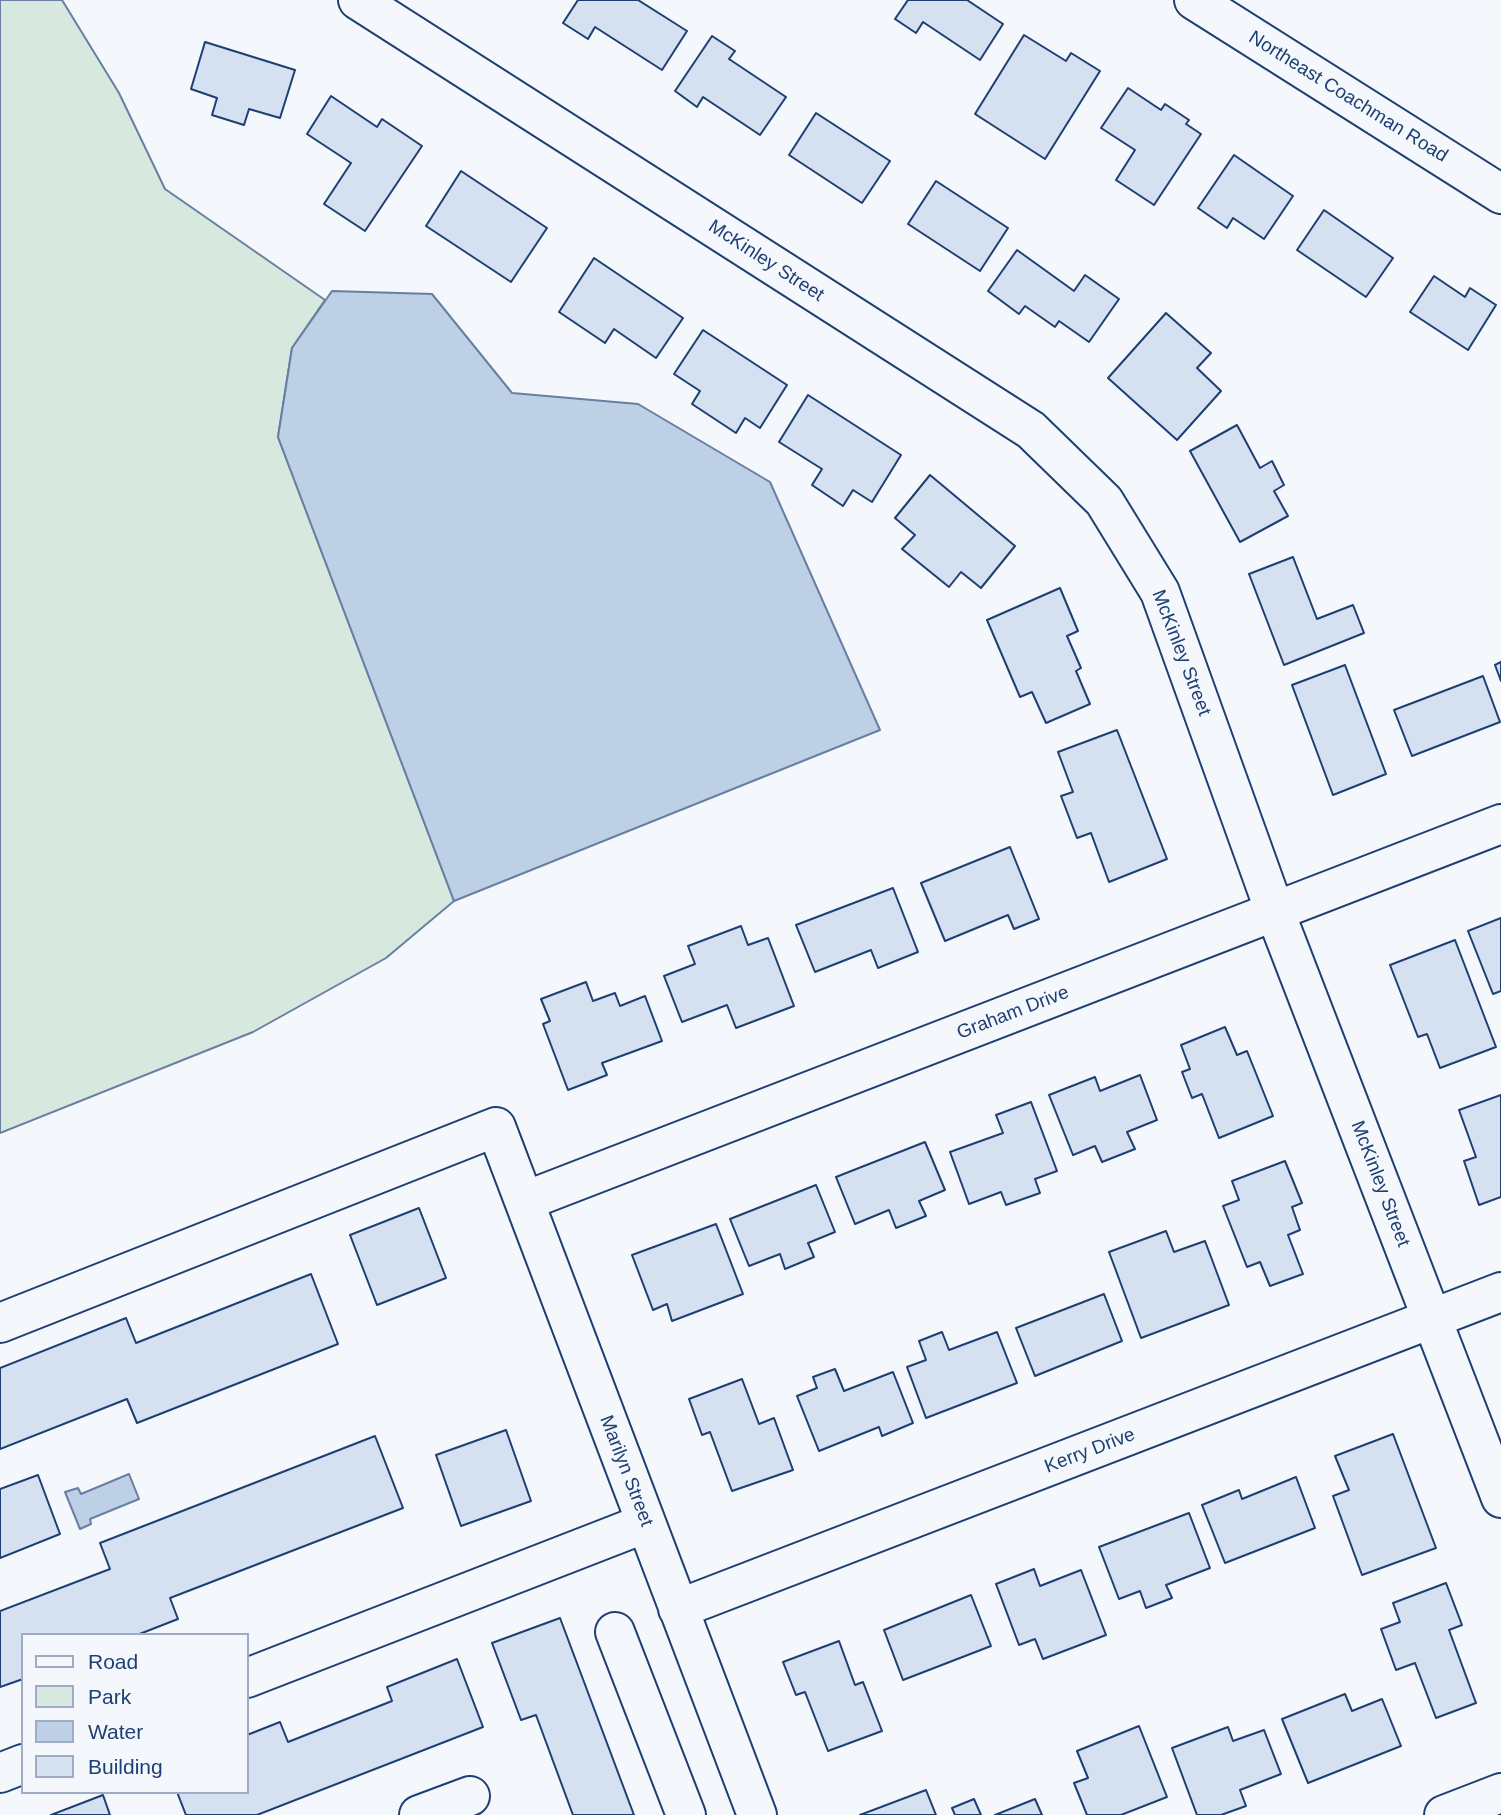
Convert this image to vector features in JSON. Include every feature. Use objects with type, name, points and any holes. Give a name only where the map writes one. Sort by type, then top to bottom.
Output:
[{"type":"street","name":"McKinley Street","points":[[358,0],[1031,430],[1104,501],[1160,592],[1275,912],[1501,1498]]},
{"type":"street","name":"Northeast Coachman Road","points":[[1194,0],[1501,194]]},
{"type":"street","name":"Graham Drive","points":[[525,1201],[1501,824]]},
{"type":"street","name":"Marilyn Street","points":[[0,1323],[496,1126],[757,1815]]},
{"type":"street","name":"Kerry Drive","points":[[678,1609],[1501,1292]]},
{"type":"street","points":[[248,1678],[646,1523]]},
{"type":"street","points":[[615,1632],[686,1815]]},
{"type":"street","points":[[0,1773],[21,1765]]},
{"type":"street","points":[[1444,1815],[1501,1793]]},
{"type":"street","points":[[419,1815],[470,1796]]},
{"type":"green space","points":[[0,0],[62,0],[119,93],[165,189],[325,300],[292,348],[278,437],[454,901],[386,958],[253,1032],[0,1133]]},
{"type":"water","points":[[332,291],[432,294],[512,393],[638,404],[770,482],[880,730],[454,901],[278,437],[292,348]]},
{"type":"water","points":[[129,1474],[139,1499],[90,1519],[91,1524],[80,1529],[65,1492],[78,1488],[81,1494]]},
{"type":"building","points":[[578,0],[638,0],[687,31],[662,70],[595,27],[588,39],[563,23]]},
{"type":"building","points":[[908,0],[967,0],[1003,24],[980,60],[923,22],[916,33],[895,19]]},
{"type":"building","points":[[1024,35],[1066,61],[1071,53],[1100,71],[1045,159],[975,114]]},
{"type":"building","points":[[712,36],[735,51],[729,59],[786,97],[760,135],[703,97],[697,107],[675,91]]},
{"type":"building","points":[[205,42],[295,70],[280,118],[249,109],[244,125],[212,115],[217,98],[191,89]]},
{"type":"building","points":[[1128,88],[1161,110],[1165,104],[1189,120],[1186,124],[1201,134],[1154,205],[1116,180],[1135,150],[1101,128]]},
{"type":"building","points":[[331,96],[377,127],[382,119],[422,146],[365,231],[324,204],[351,163],[307,134]]},
{"type":"building","points":[[816,113],[890,161],[862,203],[789,155]]},
{"type":"building","points":[[1234,155],[1293,196],[1264,239],[1233,218],[1227,228],[1198,208]]},
{"type":"building","points":[[461,171],[547,228],[511,282],[426,226]]},
{"type":"building","points":[[936,181],[1008,228],[980,271],[908,224]]},
{"type":"building","points":[[1324,210],[1393,258],[1366,297],[1297,250]]},
{"type":"building","points":[[1017,250],[1074,291],[1085,275],[1119,299],[1089,342],[1059,321],[1055,327],[1025,306],[1019,314],[988,291]]},
{"type":"building","points":[[594,258],[683,318],[656,358],[614,329],[605,343],[559,312]]},
{"type":"building","points":[[1434,276],[1465,297],[1470,288],[1496,305],[1468,350],[1410,312]]},
{"type":"building","points":[[1166,313],[1211,353],[1197,368],[1221,391],[1177,440],[1108,378]]},
{"type":"building","points":[[703,330],[787,385],[760,428],[745,418],[736,433],[692,404],[700,391],[674,374]]},
{"type":"building","points":[[808,395],[901,455],[872,502],[853,490],[843,506],[812,485],[822,469],[779,442]]},
{"type":"building","points":[[1237,425],[1260,468],[1272,461],[1284,485],[1274,491],[1288,516],[1240,542],[1190,451]]},
{"type":"building","points":[[930,475],[1015,546],[981,588],[961,572],[949,587],[902,549],[915,535],[895,518]]},
{"type":"building","points":[[1293,557],[1317,619],[1353,605],[1364,633],[1284,665],[1249,574]]},
{"type":"building","points":[[1060,588],[1078,631],[1067,636],[1081,668],[1076,671],[1090,704],[1046,723],[1032,692],[1020,697],[987,620]]},
{"type":"building","points":[[1501,662],[1501,681],[1495,665]]},
{"type":"building","points":[[1345,665],[1386,774],[1333,795],[1292,685]]},
{"type":"building","points":[[1483,676],[1500,722],[1412,756],[1394,710]]},
{"type":"building","points":[[1117,730],[1167,859],[1109,882],[1091,833],[1077,838],[1061,796],[1073,792],[1058,752]]},
{"type":"building","points":[[1010,847],[1039,919],[1014,929],[1008,915],[945,941],[921,883]]},
{"type":"building","points":[[893,888],[918,952],[878,968],[871,950],[815,972],[796,925]]},
{"type":"building","points":[[1501,918],[1501,991],[1493,994],[1468,931]]},
{"type":"building","points":[[741,926],[748,945],[768,938],[794,1006],[736,1028],[727,1005],[682,1022],[664,976],[695,964],[688,946]]},
{"type":"building","points":[[1455,940],[1496,1047],[1440,1068],[1427,1034],[1418,1037],[1390,965]]},
{"type":"building","points":[[586,982],[593,1001],[615,993],[620,1006],[645,996],[662,1041],[602,1063],[607,1075],[568,1090],[543,1024],[550,1021],[541,999]]},
{"type":"building","points":[[1225,1027],[1237,1055],[1247,1051],[1273,1116],[1219,1138],[1202,1094],[1192,1098],[1182,1072],[1190,1069],[1181,1045]]},
{"type":"building","points":[[1140,1075],[1157,1120],[1127,1132],[1135,1149],[1102,1162],[1095,1146],[1073,1155],[1049,1095],[1095,1077],[1100,1091]]},
{"type":"building","points":[[1501,1095],[1501,1197],[1479,1205],[1464,1161],[1476,1157],[1459,1110]]},
{"type":"building","points":[[1031,1102],[1057,1171],[1035,1179],[1040,1193],[1006,1205],[1001,1192],[969,1204],[950,1152],[1003,1133],[996,1115]]},
{"type":"building","points":[[925,1142],[945,1190],[919,1201],[926,1216],[896,1228],[889,1210],[855,1224],[836,1177]]},
{"type":"building","points":[[1285,1161],[1302,1203],[1292,1207],[1300,1230],[1288,1235],[1303,1274],[1270,1286],[1260,1262],[1247,1267],[1223,1206],[1239,1200],[1232,1181]]},
{"type":"building","points":[[816,1185],[835,1232],[808,1243],[814,1257],[785,1269],[780,1254],[749,1266],[730,1219]]},
{"type":"building","points":[[419,1208],[446,1278],[377,1305],[350,1235]]},
{"type":"building","points":[[716,1224],[743,1294],[672,1321],[667,1304],[653,1310],[632,1255]]},
{"type":"building","points":[[1166,1231],[1174,1252],[1205,1241],[1229,1305],[1141,1338],[1109,1252]]},
{"type":"building","points":[[311,1274],[338,1344],[137,1423],[127,1399],[0,1449],[0,1368],[126,1318],[136,1343]]},
{"type":"building","points":[[1104,1294],[1122,1341],[1035,1376],[1016,1328]]},
{"type":"building","points":[[942,1332],[949,1350],[997,1332],[1017,1383],[926,1418],[907,1367],[926,1360],[919,1341]]},
{"type":"building","points":[[835,1369],[844,1391],[893,1372],[913,1423],[882,1436],[879,1427],[819,1451],[797,1396],[817,1388],[813,1377]]},
{"type":"building","points":[[742,1379],[759,1424],[774,1418],[793,1470],[732,1491],[710,1432],[702,1435],[689,1399]]},
{"type":"building","points":[[506,1430],[531,1501],[461,1526],[436,1455]]},
{"type":"building","points":[[1393,1434],[1436,1548],[1362,1575],[1333,1496],[1349,1490],[1335,1456]]},
{"type":"building","points":[[375,1436],[403,1508],[170,1598],[178,1619],[142,1633],[21,1633],[21,1680],[0,1687],[0,1611],[110,1569],[100,1543]]},
{"type":"building","points":[[38,1475],[60,1534],[0,1558],[0,1489]]},
{"type":"building","points":[[1296,1477],[1315,1528],[1225,1563],[1202,1505],[1239,1490],[1242,1499]]},
{"type":"building","points":[[1189,1513],[1210,1568],[1166,1585],[1172,1598],[1146,1608],[1140,1591],[1119,1599],[1099,1547]]},
{"type":"building","points":[[1034,1569],[1040,1586],[1081,1570],[1106,1635],[1043,1659],[1035,1639],[1019,1645],[996,1584]]},
{"type":"building","points":[[1446,1583],[1462,1625],[1449,1630],[1476,1703],[1436,1718],[1415,1663],[1396,1670],[1381,1629],[1400,1622],[1393,1603]]},
{"type":"building","points":[[971,1595],[991,1646],[903,1680],[884,1630]]},
{"type":"building","points":[[560,1618],[634,1815],[573,1815],[536,1715],[521,1720],[492,1643]]},
{"type":"building","points":[[839,1641],[855,1685],[863,1682],[882,1731],[828,1751],[805,1692],[796,1695],[783,1662]]},
{"type":"building","points":[[457,1659],[483,1727],[257,1815],[186,1815],[178,1794],[248,1794],[248,1735],[280,1722],[288,1742],[392,1701],[387,1687]]},
{"type":"building","points":[[1345,1694],[1352,1711],[1382,1699],[1401,1746],[1308,1783],[1282,1719]]},
{"type":"building","points":[[1139,1726],[1167,1797],[1121,1815],[1087,1815],[1074,1783],[1088,1778],[1077,1751]]},
{"type":"building","points":[[1228,1727],[1233,1741],[1264,1730],[1281,1774],[1240,1790],[1246,1806],[1221,1815],[1197,1815],[1172,1748]]},
{"type":"building","points":[[926,1790],[936,1815],[860,1815]]},
{"type":"building","points":[[103,1795],[110,1815],[51,1815]]},
{"type":"building","points":[[974,1799],[981,1815],[955,1815],[952,1808]]},
{"type":"building","points":[[1035,1799],[1042,1815],[995,1815]]}]
